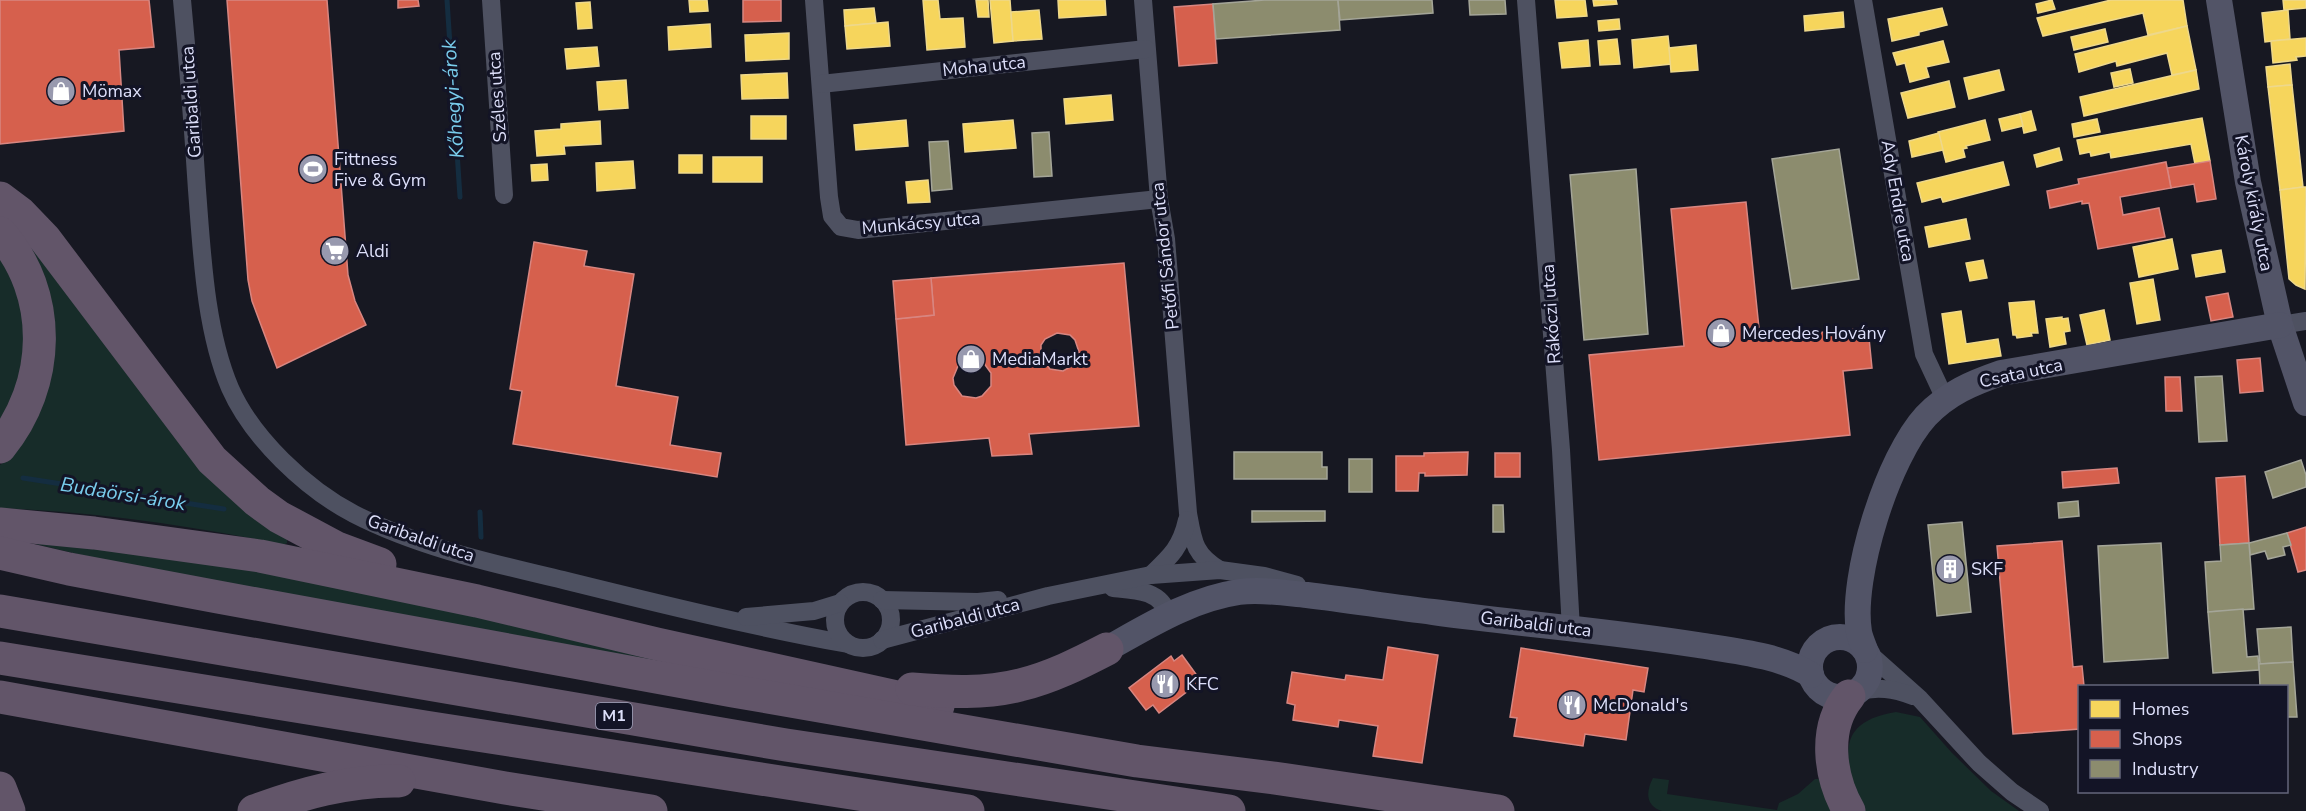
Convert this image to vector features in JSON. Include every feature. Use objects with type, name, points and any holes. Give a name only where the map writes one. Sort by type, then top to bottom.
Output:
[{"type":"highway","points":[[0,198],[20,213],[45,239],[212,460],[257,501],[279,517],[337,548],[477,601]]},
{"type":"highway","points":[[0,233],[18,257],[34,291],[40,347],[35,382],[29,398],[22,414],[0,447]]},
{"type":"highway","points":[[0,524],[94,533],[260,556],[477,601],[657,644],[1274,778]]},
{"type":"highway","points":[[0,553],[69,569],[733,691],[1137,761],[1274,778],[1498,811]]},
{"type":"highway","name":"M1","points":[[0,611],[786,745],[1229,811]]},
{"type":"highway","points":[[830,680],[946,692],[987,690],[1021,685],[1107,649]]},
{"type":"highway","name":"M1","points":[[0,658],[425,727],[968,811]]},
{"type":"highway","points":[[1849,811],[1838,783],[1831,748],[1835,718],[1840,707],[1853,694]]},
{"type":"highway","points":[[0,697],[505,788],[651,811]]},
{"type":"highway","points":[[254,811],[314,791],[356,783],[395,781],[505,788]]},
{"type":"highway","points":[[0,788],[9,811]]},
{"type":"street","name":"Garibaldi utca","points":[[182,0],[202,257],[209,306],[229,385],[252,423],[298,476],[329,499],[381,526],[412,538],[543,576],[664,606],[848,644]]},
{"type":"street","name":"Széles utca","points":[[491,0],[504,195]]},
{"type":"street","name":"Munkácsy utca","points":[[814,0],[829,197],[832,216],[842,227],[858,230],[1159,199]]},
{"type":"street","name":"Petőfi Sándor utca","points":[[1143,0],[1159,199],[1166,239],[1188,513],[1197,551],[1206,561],[1220,570]]},
{"type":"street","name":"Rákóczi utca","points":[[1526,0],[1561,450],[1571,629]]},
{"type":"street","name":"Ady Endre utca","points":[[1863,0],[1924,354],[1945,399]]},
{"type":"street","name":"Károly király utca","points":[[2218,0],[2248,182],[2280,325],[2306,403]]},
{"type":"street","name":"Moha utca","points":[[821,84],[1146,49]]},
{"type":"street","name":"Csata utca","points":[[1824,643],[1841,624],[1860,584],[1878,512],[1897,462],[1909,439],[1925,417],[1945,399],[1968,385],[2001,374],[2306,321]]},
{"type":"street","name":"Petőfi Sándor utca","points":[[1151,574],[1175,552],[1183,537],[1188,513]]},
{"type":"street","name":"Garibaldi utca","points":[[882,640],[1048,596],[1151,574],[1220,570],[1264,576],[1295,584],[1326,597]]},
{"type":"street","name":"Csata utca","points":[[1860,584],[1859,633],[1865,650]]},
{"type":"street","name":"Garibaldi utca","points":[[1096,586],[1148,593],[1166,606],[1168,615]]},
{"type":"street","points":[[863,592],[876,595],[882,600],[890,613],[891,620],[890,628],[882,640],[870,647],[855,647],[848,644],[840,636],[835,626],[835,614],[840,603],[850,595],[863,592]]},
{"type":"street","name":"Garibaldi utca","points":[[1107,649],[1168,615],[1205,600],[1240,592],[1277,592],[1681,642],[1746,653],[1796,667],[1811,675]]},
{"type":"street","name":"Garibaldi utca","points":[[882,600],[978,602],[1048,596]]},
{"type":"street","name":"Garibaldi utca","points":[[729,618],[814,611],[840,603]]},
{"type":"street","points":[[1920,699],[1886,689],[1869,688],[1853,694],[1830,695],[1822,691],[1811,675],[1812,657],[1824,643],[1850,638],[1920,699],[1979,763],[2012,792],[2040,811]]},
{"type":"street","name":"Garibaldi utca","points":[[1746,653],[1798,652],[1824,643]]},
{"type":"street","points":[[1853,694],[1869,677],[1869,658],[1865,650]]},
{"type":"green space","points":[[29,233],[287,538],[287,543],[283,545],[142,520],[0,508],[0,465],[10,457],[36,272]]},
{"type":"green space","points":[[0,259],[10,273],[22,302],[26,363],[0,432]]},
{"type":"green space","points":[[10,538],[107,539],[868,700],[107,561]]},
{"type":"green space","points":[[1896,712],[1920,717],[1952,753],[1991,791],[2019,811],[1857,811],[1848,761],[1853,735],[1861,725],[1875,717]]},
{"type":"green space","points":[[1653,778],[1669,780],[1667,794],[1777,810],[1779,803],[1798,794],[1815,779],[1821,779],[1836,811],[1662,811],[1652,806],[1648,798]]},
{"type":"building: Homes","points":[[689,0],[707,0],[708,11],[690,12]]},
{"type":"building: Homes","points":[[923,0],[938,0],[940,19],[963,18],[965,47],[927,50]]},
{"type":"building: Homes","points":[[976,0],[988,0],[989,17],[978,17]]},
{"type":"building: Homes","points":[[990,0],[1010,0],[1013,41],[994,43]]},
{"type":"building: Homes","points":[[1058,0],[1105,0],[1106,15],[1059,18]]},
{"type":"building: Homes","points":[[1555,0],[1585,0],[1587,16],[1557,18]]},
{"type":"building: Homes","points":[[1593,0],[1616,0],[1617,4],[1594,6]]},
{"type":"building: Homes","points":[[2052,0],[2055,9],[2038,13],[2036,4]]},
{"type":"building: Homes","points":[[2111,0],[2183,0],[2187,26],[2148,35],[2143,13],[2043,36],[2037,18]]},
{"type":"building: Homes","points":[[2283,0],[2306,0],[2306,8],[2284,10]]},
{"type":"building: Homes","points":[[590,2],[592,28],[578,29],[576,3]]},
{"type":"building: Homes","points":[[874,8],[876,23],[845,26],[844,10]]},
{"type":"building: Homes","points":[[1942,8],[1947,25],[1892,41],[1888,19]]},
{"type":"building: Homes","points":[[1039,10],[1042,39],[1013,41],[1011,12]]},
{"type":"building: Homes","points":[[2288,10],[2290,39],[2265,42],[2262,13]]},
{"type":"building: Homes","points":[[1843,12],[1844,27],[1805,31],[1804,16]]},
{"type":"building: Homes","points":[[1619,19],[1620,29],[1599,31],[1598,21]]},
{"type":"building: Homes","points":[[888,22],[890,46],[847,49],[845,26]]},
{"type":"building: Homes","points":[[710,24],[711,47],[669,50],[668,27]]},
{"type":"building: Homes","points":[[2187,26],[2196,70],[2172,75],[2167,53],[2117,66],[2116,61],[2079,72],[2075,54]]},
{"type":"building: Homes","points":[[2105,29],[2108,42],[2074,50],[2071,37]]},
{"type":"building: Homes","points":[[789,33],[789,59],[746,61],[745,35]]},
{"type":"building: Homes","points":[[1668,36],[1671,64],[1634,68],[1632,40]]},
{"type":"building: Homes","points":[[2306,38],[2306,56],[2296,57],[2297,60],[2273,63],[2271,41]]},
{"type":"building: Homes","points":[[1617,39],[1620,64],[1600,65],[1598,41]]},
{"type":"building: Homes","points":[[1588,40],[1590,66],[1562,68],[1559,43]]},
{"type":"building: Homes","points":[[1943,41],[1949,62],[1926,67],[1929,77],[1910,82],[1905,63],[1897,65],[1893,53]]},
{"type":"building: Homes","points":[[1696,45],[1698,70],[1671,72],[1669,48]]},
{"type":"building: Homes","points":[[597,47],[599,66],[567,69],[565,49]]},
{"type":"building: Homes","points":[[2290,64],[2292,85],[2268,87],[2266,67]]},
{"type":"building: Homes","points":[[2130,69],[2133,83],[2114,87],[2111,73]]},
{"type":"building: Homes","points":[[1999,70],[2004,90],[1969,99],[1964,78]]},
{"type":"building: Homes","points":[[2196,70],[2199,89],[2084,116],[2080,97]]},
{"type":"building: Homes","points":[[787,73],[788,98],[742,99],[741,75]]},
{"type":"building: Homes","points":[[626,80],[628,108],[599,110],[597,82]]},
{"type":"building: Homes","points":[[1949,81],[1955,107],[1908,118],[1901,93]]},
{"type":"building: Homes","points":[[2292,85],[2303,187],[2280,190],[2268,87]]},
{"type":"building: Homes","points":[[1111,95],[1113,120],[1066,124],[1064,99]]},
{"type":"building: Homes","points":[[2031,111],[2036,130],[2024,133],[2020,114]]},
{"type":"building: Homes","points":[[2020,114],[2023,126],[2002,131],[1999,119]]},
{"type":"building: Homes","points":[[751,116],[786,116],[786,139],[751,139]]},
{"type":"building: Homes","points":[[2202,118],[2210,161],[2195,164],[2191,144],[2111,158],[2110,152],[2091,156],[2090,152],[2080,154],[2077,140]]},
{"type":"building: Homes","points":[[2097,119],[2100,132],[2074,137],[2072,124]]},
{"type":"building: Homes","points":[[906,120],[908,146],[856,150],[854,125]]},
{"type":"building: Homes","points":[[1013,120],[1016,148],[965,152],[963,124]]},
{"type":"building: Homes","points":[[1985,120],[1990,140],[1966,146],[1967,148],[1963,149],[1965,157],[1946,162],[1938,132]]},
{"type":"building: Homes","points":[[600,121],[601,144],[564,146],[565,154],[537,156],[535,131],[561,129],[561,124]]},
{"type":"building: Homes","points":[[1939,133],[1943,150],[1912,157],[1909,141]]},
{"type":"building: Homes","points":[[2059,148],[2062,160],[2037,167],[2034,155]]},
{"type":"building: Homes","points":[[679,155],[702,155],[702,173],[679,173]]},
{"type":"building: Homes","points":[[713,157],[762,157],[762,182],[713,182]]},
{"type":"building: Homes","points":[[633,161],[635,188],[597,191],[596,163]]},
{"type":"building: Homes","points":[[2003,162],[2009,185],[1943,202],[1941,197],[1922,202],[1917,183]]},
{"type":"building: Homes","points":[[547,164],[548,180],[532,181],[531,165]]},
{"type":"building: Homes","points":[[928,180],[930,202],[908,203],[906,182]]},
{"type":"building: Homes","points":[[2306,187],[2305,289],[2289,279],[2280,190]]},
{"type":"building: Homes","points":[[1966,219],[1970,239],[1929,247],[1925,227]]},
{"type":"building: Homes","points":[[2172,239],[2178,269],[2139,277],[2133,247]]},
{"type":"building: Homes","points":[[2221,250],[2225,272],[2196,277],[2192,255]]},
{"type":"building: Homes","points":[[1983,260],[1987,278],[1970,281],[1966,263]]},
{"type":"building: Homes","points":[[2153,279],[2160,320],[2137,324],[2130,283]]},
{"type":"building: Homes","points":[[2034,301],[2038,333],[2017,338],[2013,335],[2009,303]]},
{"type":"building: Homes","points":[[2104,310],[2110,340],[2087,345],[2080,315]]},
{"type":"building: Homes","points":[[1961,311],[1966,344],[1998,339],[2001,356],[1949,364],[1942,314]]},
{"type":"building: Homes","points":[[2062,317],[2062,319],[2068,318],[2070,331],[2064,332],[2066,344],[2050,347],[2046,319]]},
{"type":"building: Shops","name":"Mömax","points":[[0,0],[149,0],[154,47],[119,50],[124,131],[0,144]]},
{"type":"building: Shops","points":[[227,0],[327,0],[348,275],[355,301],[366,325],[277,368],[252,301],[248,280]]},
{"type":"building: Shops","points":[[398,0],[418,0],[419,6],[398,8]]},
{"type":"building: Shops","points":[[743,0],[781,0],[781,21],[743,22]]},
{"type":"building: Shops","points":[[1213,4],[1217,63],[1179,66],[1174,7]]},
{"type":"building: Shops","points":[[2210,161],[2216,199],[2197,202],[2194,184],[2171,188],[2167,168]]},
{"type":"building: Shops","points":[[2166,162],[2171,188],[2120,197],[2123,215],[2159,208],[2165,237],[2098,249],[2089,203],[2082,204],[2082,201],[2050,208],[2047,191],[2079,184],[2078,179]]},
{"type":"building: Shops","name":"Mercedes Hovány","points":[[1746,202],[1760,338],[1868,328],[1872,368],[1843,371],[1850,435],[1599,460],[1589,355],[1684,346],[1671,209]]},
{"type":"building: Shops","points":[[534,242],[587,251],[584,266],[634,274],[616,386],[678,397],[670,445],[721,453],[717,477],[513,444],[522,391],[510,389]]},
{"type":"building: Shops","name":"MediaMarkt","points":[[1124,263],[1139,426],[1029,434],[1032,454],[992,456],[989,438],[906,445],[896,319],[934,315],[931,278]],"holes":[[[1057,333],[1070,335],[1075,340],[1079,352],[1074,365],[1063,371],[1050,369],[1041,358],[1041,345],[1045,339]],[[970,360],[983,362],[991,373],[991,386],[982,396],[976,398],[962,396],[954,385],[953,378],[958,366]]]},
{"type":"building: Shops","points":[[931,278],[934,315],[896,319],[893,281]]},
{"type":"building: Shops","points":[[2228,293],[2233,317],[2211,321],[2206,297]]},
{"type":"building: Shops","points":[[2260,358],[2263,391],[2240,393],[2237,360]]},
{"type":"building: Shops","points":[[2165,377],[2180,377],[2182,411],[2166,411]]},
{"type":"building: Shops","points":[[1468,452],[1467,475],[1425,476],[1425,473],[1419,473],[1418,491],[1396,491],[1396,456]]},
{"type":"building: Shops","points":[[1495,453],[1520,453],[1520,477],[1495,477]]},
{"type":"building: Shops","points":[[2117,468],[2119,483],[2063,488],[2062,472]]},
{"type":"building: Shops","points":[[2245,476],[2249,543],[2220,545],[2216,478]]},
{"type":"building: Shops","points":[[2306,527],[2306,570],[2298,572],[2287,533]]},
{"type":"building: Shops","points":[[2062,541],[2073,667],[2082,666],[2084,685],[2078,685],[2078,729],[2013,734],[1997,546]]},
{"type":"building: Shops","points":[[1388,647],[1438,655],[1422,763],[1373,756],[1378,726],[1339,720],[1338,727],[1293,720],[1295,705],[1287,703],[1292,672],[1345,680],[1346,675],[1383,680]]},
{"type":"building: Shops","name":"McDonald's","points":[[1521,648],[1648,668],[1644,692],[1633,690],[1626,740],[1585,734],[1583,746],[1514,736],[1517,718],[1510,717]]},
{"type":"building: Shops","name":"KFC","points":[[1182,655],[1201,681],[1159,713],[1153,705],[1146,710],[1129,688],[1171,656],[1174,661]]},
{"type":"building: Industry","points":[[1265,0],[1338,0],[1340,30],[1216,39],[1213,4]]},
{"type":"building: Industry","points":[[1338,0],[1432,0],[1433,13],[1340,20]]},
{"type":"building: Industry","points":[[1469,0],[1505,0],[1506,14],[1470,15]]},
{"type":"building: Industry","points":[[1049,132],[1052,176],[1034,177],[1032,133]]},
{"type":"building: Industry","points":[[948,141],[952,189],[932,191],[929,142]]},
{"type":"building: Industry","points":[[1839,149],[1859,279],[1792,289],[1772,159]]},
{"type":"building: Industry","points":[[1636,169],[1648,334],[1584,340],[1570,175]]},
{"type":"building: Industry","points":[[2222,376],[2227,441],[2199,442],[2195,377]]},
{"type":"building: Industry","points":[[1234,452],[1322,452],[1322,467],[1327,467],[1327,479],[1234,479]]},
{"type":"building: Industry","points":[[1349,459],[1372,459],[1372,492],[1349,492]]},
{"type":"building: Industry","points":[[2301,460],[2306,475],[2306,487],[2273,498],[2265,472]]},
{"type":"building: Industry","points":[[2078,501],[2079,516],[2059,518],[2058,503]]},
{"type":"building: Industry","points":[[1493,505],[1503,505],[1504,532],[1493,532]]},
{"type":"building: Industry","points":[[1252,511],[1325,511],[1325,521],[1252,522]]},
{"type":"building: Industry","name":"SKF","points":[[1962,522],[1971,612],[1937,616],[1928,525]]},
{"type":"building: Industry","points":[[2287,533],[2291,545],[2283,547],[2285,555],[2268,559],[2265,551],[2250,555],[2249,543]]},
{"type":"building: Industry","points":[[2161,543],[2168,658],[2104,662],[2098,546]]},
{"type":"building: Industry","points":[[2249,543],[2254,609],[2208,612],[2205,562],[2221,561],[2220,545]]},
{"type":"building: Industry","points":[[2243,609],[2247,657],[2258,656],[2259,670],[2213,673],[2208,612]]},
{"type":"building: Industry","points":[[2291,627],[2293,662],[2260,664],[2257,629]]},
{"type":"building: Industry","points":[[2293,662],[2297,717],[2288,717],[2288,685],[2260,685],[2259,664]]},
{"type":"waterway","name":"Kőhegyi-árok","points":[[447,0],[460,197]]},
{"type":"waterway","name":"Budaörsi-árok","points":[[23,478],[224,509]]},
{"type":"waterway","name":"Kőhegyi-árok","points":[[480,512],[481,537]]},
{"type":"place","name":"Mömax","points":[[61,91]]},
{"type":"place","name":"Fittness Five & Gym","points":[[313,169]]},
{"type":"place","name":"Aldi","points":[[335,251]]},
{"type":"place","name":"Mercedes Hovány","points":[[1721,333]]},
{"type":"place","name":"MediaMarkt","points":[[971,359]]},
{"type":"place","name":"SKF","points":[[1950,569]]},
{"type":"place","name":"KFC","points":[[1165,684]]},
{"type":"place","name":"McDonald's","points":[[1572,705]]}]
